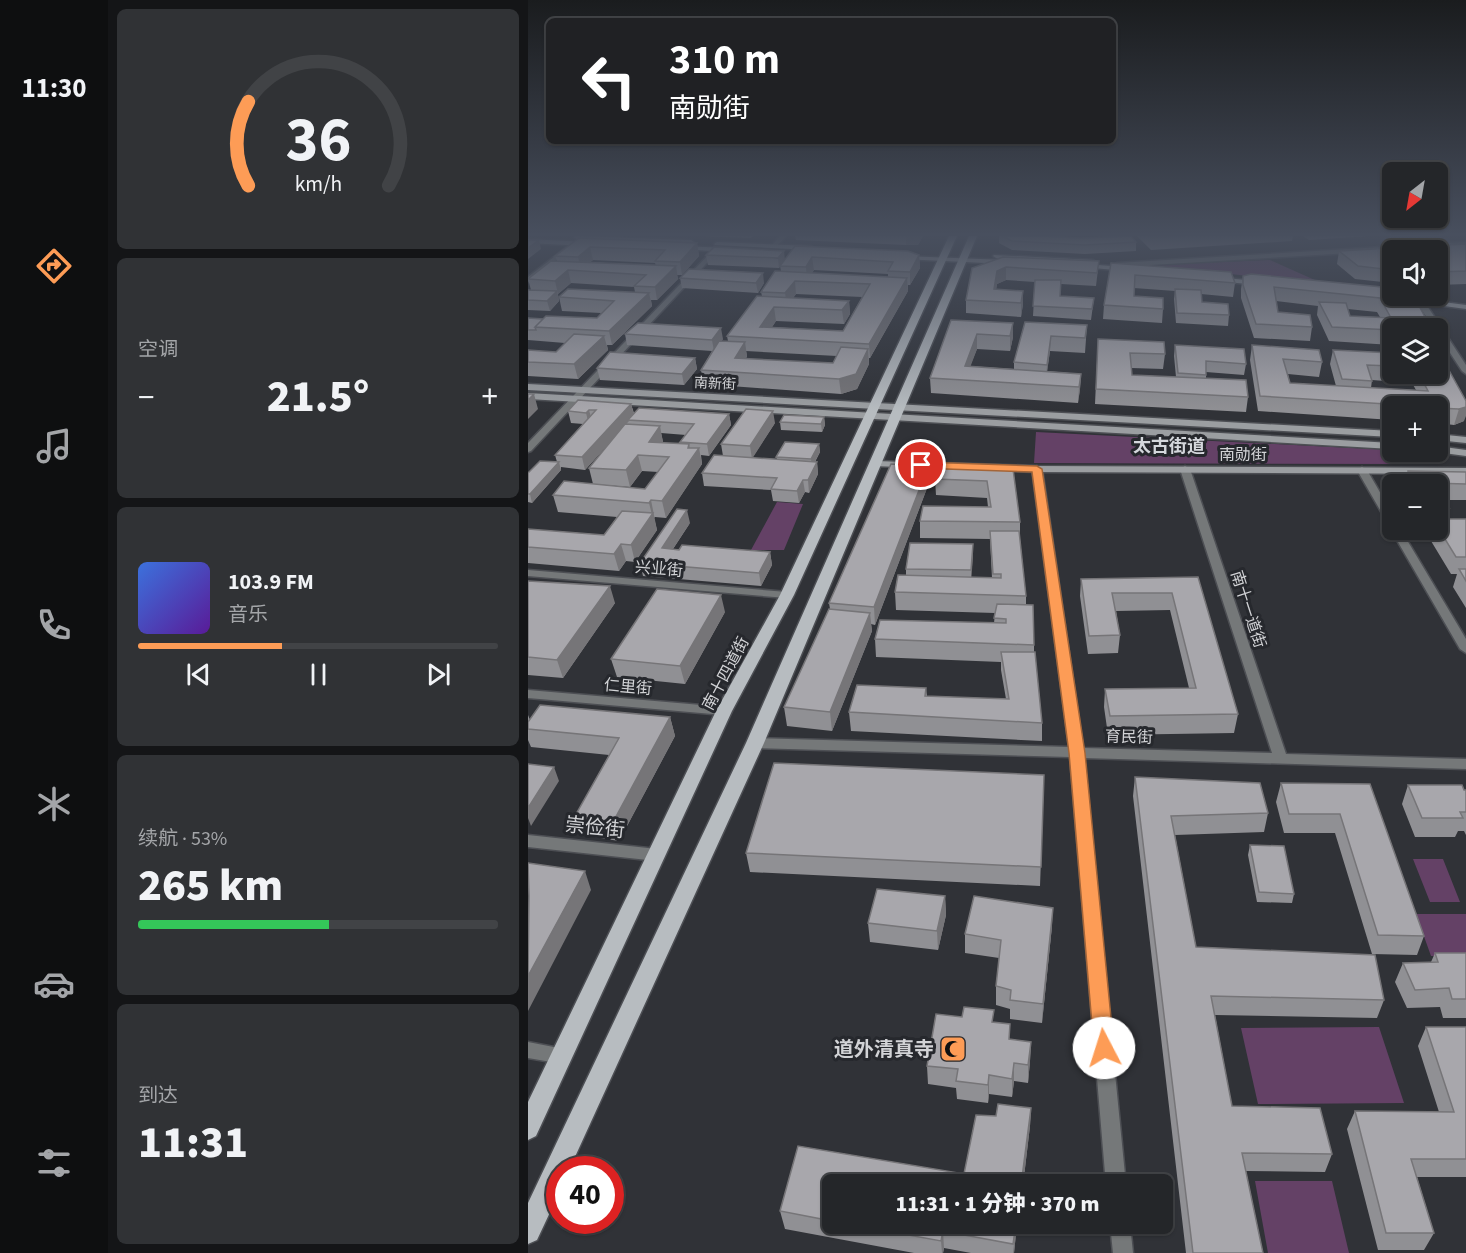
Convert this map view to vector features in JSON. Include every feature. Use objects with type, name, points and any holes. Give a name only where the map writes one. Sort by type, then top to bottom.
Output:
[{"type":"main road","name":"南十四道街","points":[[528,1128],[724,711],[787,595],[925,294]]},
{"type":"main road","points":[[528,1231],[755,743],[948,294]]},
{"type":"main road","points":[[1448,300],[1466,302]]},
{"type":"main road","points":[[1448,304],[1466,307]]},
{"type":"main road","name":"南新街","points":[[528,387],[871,410]]},
{"type":"main road","name":"南新街","points":[[528,396],[898,411]]},
{"type":"main road","name":"南勋街","points":[[898,411],[1382,434]]},
{"type":"main road","name":"南勋街","points":[[898,411],[1382,445]]},
{"type":"main road","points":[[1448,438],[1466,440]]},
{"type":"main road","points":[[1448,451],[1466,453]]},
{"type":"main road","name":"南勋街","points":[[875,464],[1037,469],[1466,471]]},
{"type":"street","points":[[528,449],[674,294]]},
{"type":"street","points":[[1423,306],[1466,371]]},
{"type":"street","points":[[1037,469],[1077,753],[1115,1174]]},
{"type":"street","name":"南十一道街","points":[[1185,469],[1281,759]]},
{"type":"street","points":[[1362,470],[1382,505]]},
{"type":"street","points":[[1402,540],[1466,649]]},
{"type":"street","name":"兴业街","points":[[528,573],[787,595]]},
{"type":"street","name":"仁里街","points":[[528,694],[724,711]]},
{"type":"street","name":"育民街","points":[[755,743],[1466,764]]},
{"type":"street","name":"崇俭街","points":[[528,841],[657,855]]},
{"type":"street","points":[[528,1050],[563,1056]]},
{"type":"street","points":[[1121,1234],[1123,1253]]},
{"type":"shaded area","points":[[1036,432],[1382,449],[1382,462],[1405,462],[1407,464],[1034,463]]},
{"type":"shaded area","points":[[777,502],[803,504],[784,550],[751,550]]},
{"type":"shaded area","points":[[1413,859],[1443,859],[1460,902],[1430,902]]},
{"type":"shaded area","points":[[1416,914],[1466,914],[1466,956],[1431,956]]},
{"type":"shaded area","points":[[1379,1027],[1404,1103],[1258,1104],[1241,1028]]},
{"type":"shaded area","points":[[1255,1181],[1332,1181],[1349,1253],[1268,1253]]},
{"type":"building","points":[[528,294],[554,294],[547,301],[528,300]]},
{"type":"building","points":[[562,294],[647,294],[609,331],[535,327],[546,316],[597,318],[614,301],[559,297]]},
{"type":"building","points":[[864,294],[898,294],[869,344],[727,336],[757,296],[849,301],[842,310],[774,307],[760,327],[843,331]]},
{"type":"building","points":[[967,294],[1022,294],[1021,303],[966,300]]},
{"type":"building","points":[[1034,294],[1094,298],[1092,309],[1033,306]]},
{"type":"building","points":[[1106,294],[1163,298],[1163,309],[1104,305]]},
{"type":"building","points":[[1175,294],[1201,294],[1202,302],[1228,304],[1229,315],[1177,313]]},
{"type":"building","points":[[1246,294],[1275,294],[1278,312],[1310,315],[1312,327],[1256,324]]},
{"type":"building","points":[[1346,294],[1382,294],[1382,302],[1380,298]]},
{"type":"building","points":[[1319,302],[1346,303],[1350,316],[1391,318],[1382,318],[1382,330],[1332,327]]},
{"type":"building","points":[[1384,306],[1419,306],[1425,318],[1391,318]]},
{"type":"building","points":[[528,318],[543,319],[535,327],[536,330],[528,330]]},
{"type":"building","points":[[951,320],[1013,323],[1010,336],[977,334],[965,366],[1081,374],[1079,387],[930,378]]},
{"type":"building","points":[[1025,322],[1087,325],[1085,338],[1051,336],[1047,365],[1014,362]]},
{"type":"building","points":[[638,323],[721,328],[712,340],[625,334]]},
{"type":"building","points":[[574,334],[604,336],[574,364],[528,362],[528,350],[556,352]]},
{"type":"building","points":[[1098,339],[1164,342],[1165,354],[1130,353],[1132,375],[1246,380],[1248,397],[1096,389]]},
{"type":"building","points":[[719,341],[745,342],[735,358],[833,363],[841,347],[868,349],[856,374],[839,379],[701,370]]},
{"type":"building","points":[[1175,345],[1244,349],[1246,364],[1206,361],[1206,375],[1178,373]]},
{"type":"building","points":[[1252,345],[1319,350],[1322,362],[1283,359],[1290,383],[1428,391],[1424,384],[1448,384],[1448,369],[1466,401],[1466,407],[1448,408],[1448,396],[1382,396],[1382,404],[1260,396]]},
{"type":"building","points":[[1333,350],[1382,352],[1382,366],[1367,365],[1372,381],[1342,379]]},
{"type":"building","points":[[610,352],[695,358],[682,374],[597,368]]},
{"type":"building","points":[[578,400],[631,404],[582,457],[555,455],[596,410],[589,410],[586,413],[568,411]]},
{"type":"building","points":[[639,408],[729,414],[707,444],[680,442],[694,424],[628,420]]},
{"type":"building","points":[[746,409],[773,411],[750,446],[721,444]]},
{"type":"building","points":[[784,415],[824,417],[821,424],[780,422]]},
{"type":"building","points":[[625,424],[660,426],[649,442],[689,444],[688,448],[699,448],[662,501],[651,500],[649,503],[553,495],[564,481],[645,489],[669,457],[638,455],[626,470],[589,468]]},
{"type":"building","points":[[785,442],[819,444],[811,459],[776,457]]},
{"type":"building","points":[[714,455],[817,462],[808,480],[803,480],[797,491],[771,489],[777,478],[702,473]]},
{"type":"building","points":[[540,461],[559,462],[528,494],[528,473]]},
{"type":"building","points":[[891,464],[928,467],[874,607],[829,603]]},
{"type":"building","points":[[937,466],[1013,469],[1020,522],[920,521],[923,506],[991,507],[987,481],[935,479]]},
{"type":"building","points":[[1408,471],[1466,472],[1466,484],[1448,483],[1448,474],[1400,473],[1408,473]]},
{"type":"building","points":[[677,509],[687,510],[662,548],[679,550],[682,545],[770,552],[759,573],[640,563]]},
{"type":"building","points":[[622,511],[653,513],[631,545],[621,544],[614,554],[528,547],[528,529],[604,535]]},
{"type":"building","points":[[1448,519],[1466,519],[1466,557],[1456,557],[1446,540],[1448,540]]},
{"type":"building","points":[[990,531],[1019,531],[1026,596],[895,592],[898,575],[1001,578],[1001,574],[993,574]]},
{"type":"building","points":[[910,543],[973,544],[971,570],[906,569]]},
{"type":"building","points":[[1459,569],[1466,569],[1466,581]]},
{"type":"building","points":[[1198,577],[1238,714],[1110,716],[1105,689],[1196,688],[1172,593],[1112,593],[1120,635],[1089,636],[1081,579]]},
{"type":"building","points":[[528,581],[610,586],[557,660],[528,657]]},
{"type":"building","points":[[657,589],[721,595],[680,666],[611,659]]},
{"type":"building","points":[[997,604],[1033,605],[1034,645],[875,639],[880,620],[1006,623],[1006,619],[994,618]]},
{"type":"building","points":[[829,609],[870,613],[830,712],[784,707]]},
{"type":"building","points":[[1001,652],[1035,652],[1042,723],[849,712],[857,685],[926,688],[925,696],[1009,699]]},
{"type":"building","points":[[540,705],[670,717],[613,822],[575,816],[619,738],[528,729],[528,722]]},
{"type":"building","points":[[774,763],[1044,775],[1041,867],[746,853]]},
{"type":"building","points":[[528,764],[554,767],[528,808]]},
{"type":"building","points":[[1135,777],[1260,783],[1268,813],[1171,816],[1196,947],[1375,955],[1384,1000],[1211,996],[1232,1106],[1320,1108],[1332,1154],[1242,1153],[1263,1253],[1193,1253]]},
{"type":"building","points":[[1281,783],[1370,784],[1424,936],[1378,935],[1340,814],[1289,814]]},
{"type":"building","points":[[1408,785],[1462,785],[1466,790],[1466,812],[1460,812],[1463,818],[1422,818]]},
{"type":"building","points":[[1250,845],[1284,846],[1294,894],[1259,892]]},
{"type":"building","points":[[528,863],[585,871],[528,976],[529,896]]},
{"type":"building","points":[[877,889],[945,896],[937,931],[868,923]]},
{"type":"building","points":[[974,896],[1053,908],[1043,1004],[1010,1000],[1011,990],[996,986],[1001,940],[965,934]]},
{"type":"building","points":[[1435,953],[1466,953],[1466,999],[1452,999],[1449,988],[1415,990],[1403,963],[1438,962]]},
{"type":"building","points":[[964,1007],[994,1010],[992,1022],[1010,1024],[1009,1039],[1031,1042],[1028,1065],[1014,1063],[1012,1079],[989,1075],[988,1085],[956,1081],[958,1069],[927,1066],[936,1014],[962,1017]]},
{"type":"building","points":[[1426,1027],[1466,1027],[1466,1159],[1411,1159],[1434,1233],[1386,1233],[1355,1111],[1454,1112]]},
{"type":"building","points":[[998,1104],[1031,1108],[1022,1174],[964,1174],[976,1115],[996,1116]]},
{"type":"building","points":[[798,1146],[964,1174],[822,1174],[822,1219],[780,1211]]},
{"type":"building","points":[[903,1234],[942,1234],[941,1241]]},
{"type":"building","points":[[959,1234],[1014,1234],[1013,1244]]},
{"type":"place","name":"道外清真寺","points":[[953,1049]]},
{"type":"district","name":"太古街道","points":[[1169,446]]},
{"type":"route","points":[[921,465],[1037,469],[1077,753],[1104,1048]]}]
